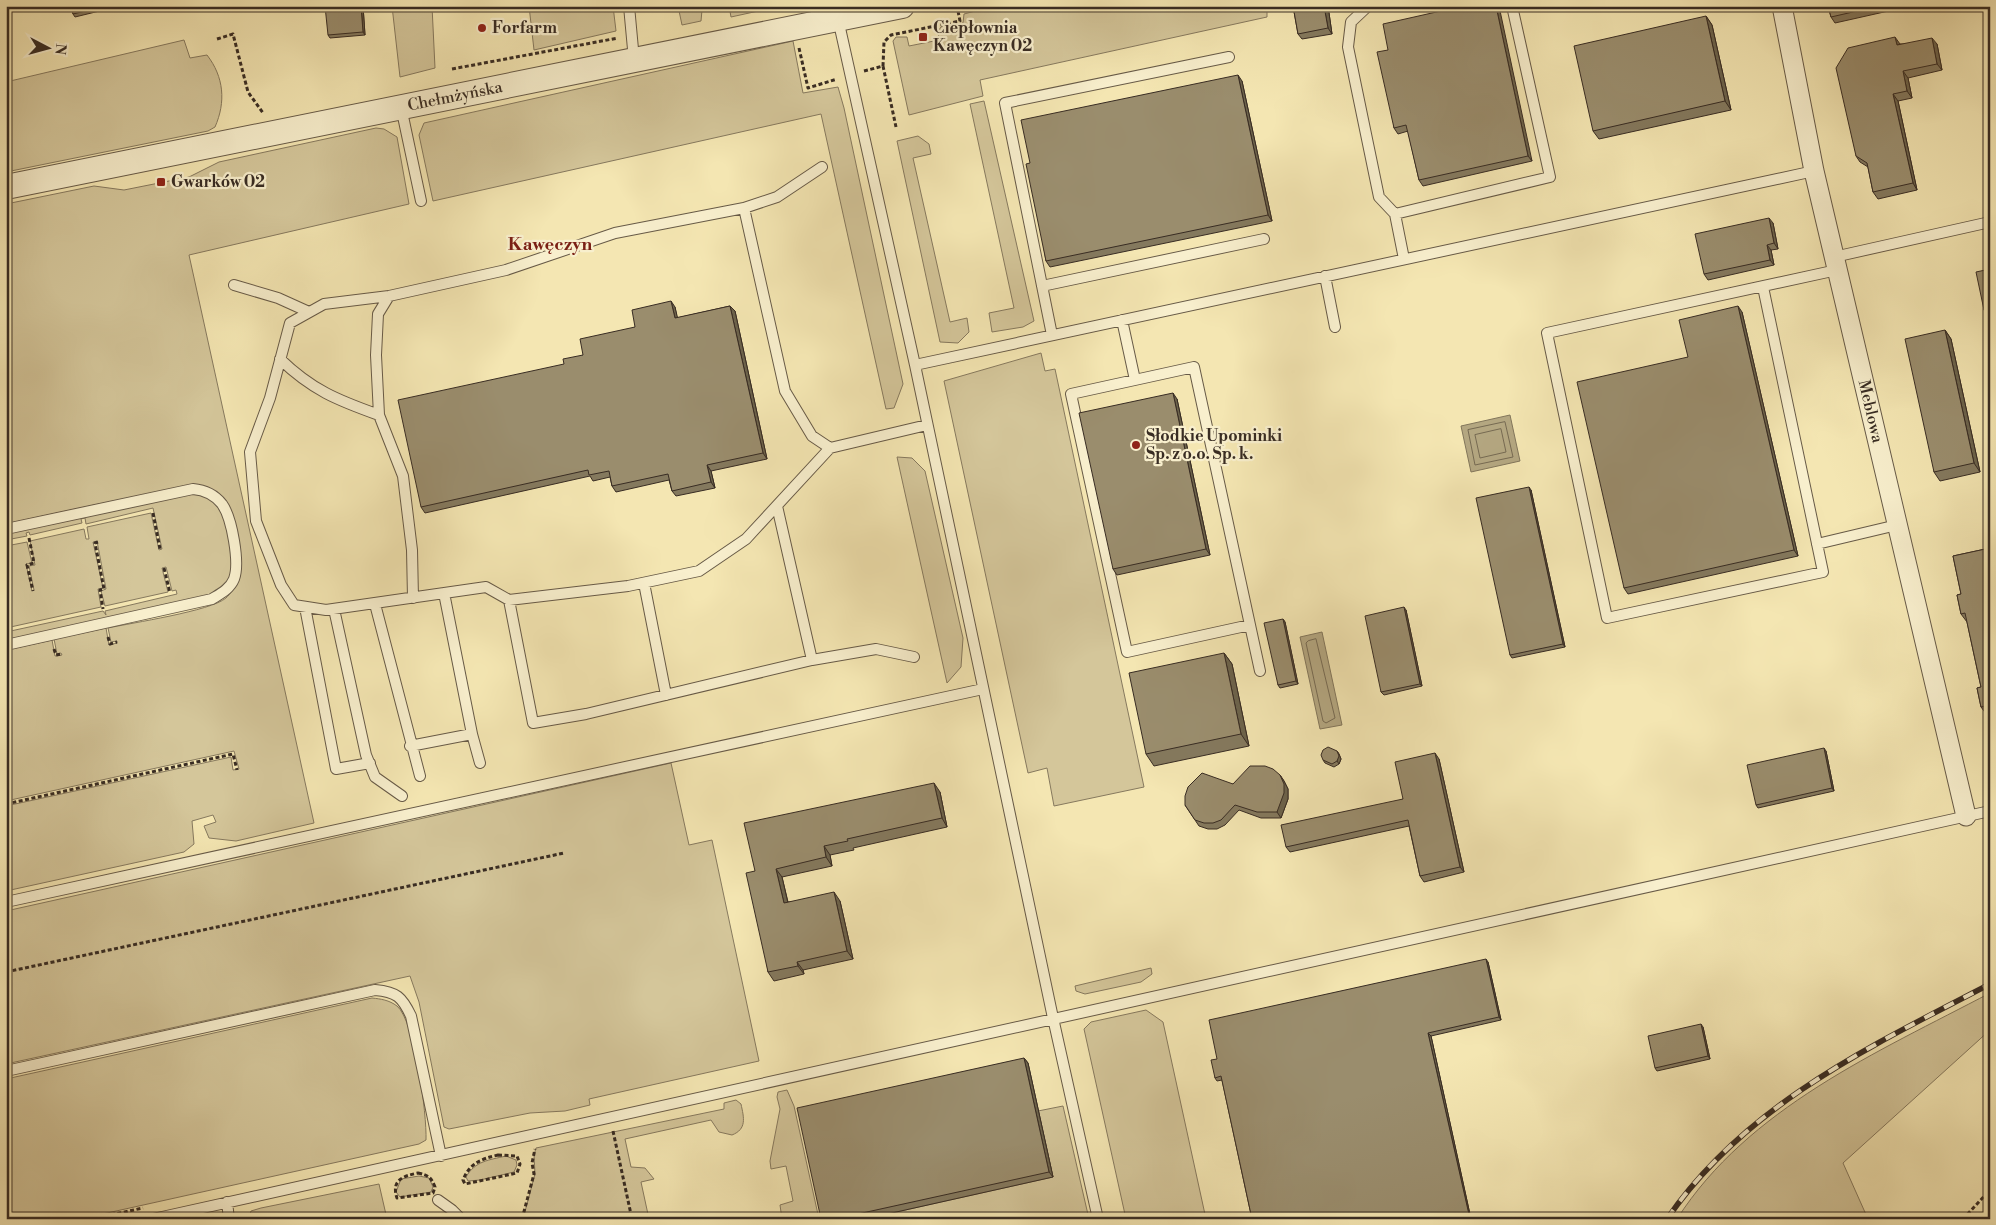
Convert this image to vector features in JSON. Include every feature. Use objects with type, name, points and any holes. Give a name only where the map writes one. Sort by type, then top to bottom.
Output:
[{"type":"street","name":"Chełmżyńska","points":[[6,187],[902,6]]},
{"type":"street","name":"Meblowa","points":[[1782,6],[1814,171],[1966,816]]},
{"type":"lane","points":[[629,6],[634,61]]},
{"type":"lane","points":[[1368,6],[1351,22],[1348,47],[1380,197],[1395,214],[1404,259]]},
{"type":"lane","points":[[1395,214],[1550,177],[1512,6]]},
{"type":"lane","points":[[837,18],[915,365],[982,689],[1098,1219]]},
{"type":"lane","points":[[1052,335],[1005,103],[1229,56]]},
{"type":"lane","points":[[401,107],[422,201]]},
{"type":"lane","points":[[822,167],[777,197],[744,208],[615,233],[506,270],[389,296],[324,304],[290,323],[270,398],[250,452],[256,521],[281,584],[294,605],[334,610],[486,587],[509,600],[644,583],[699,571],[746,539],[830,448],[927,425]]},
{"type":"lane","points":[[915,365],[1814,171]]},
{"type":"lane","points":[[744,208],[785,391],[812,436],[830,448]]},
{"type":"lane","points":[[1763,287],[1823,572],[1607,618],[1547,333],[1763,287],[1835,263],[1990,222]]},
{"type":"lane","points":[[1042,286],[1264,239]]},
{"type":"lane","points":[[1325,276],[1335,327]]},
{"type":"lane","points":[[234,285],[278,298],[309,312]]},
{"type":"lane","points":[[389,296],[378,314],[376,355],[380,415],[403,476],[412,550],[414,598]]},
{"type":"lane","points":[[1122,320],[1135,380]]},
{"type":"lane","points":[[280,358],[301,379],[334,399],[380,415]]},
{"type":"lane","points":[[1250,625],[1127,652],[1071,394],[1194,367],[1260,671]]},
{"type":"lane","points":[[6,529],[188,490],[203,490],[214,496],[223,506],[230,525],[237,569],[233,581],[223,593],[212,599],[6,645]]},
{"type":"lane","points":[[777,506],[812,660]]},
{"type":"lane","points":[[1817,544],[1897,525]]},
{"type":"lane","points":[[644,583],[666,695]]},
{"type":"lane","points":[[444,593],[472,734],[480,763]]},
{"type":"lane","points":[[509,600],[533,723],[586,714],[812,660],[876,649],[914,657]]},
{"type":"lane","points":[[375,604],[410,746],[420,776]]},
{"type":"lane","points":[[305,607],[336,770],[370,763]]},
{"type":"lane","points":[[334,610],[374,776],[402,796]]},
{"type":"lane","points":[[6,902],[982,689]]},
{"type":"lane","points":[[410,746],[472,734]]},
{"type":"lane","points":[[154,1219],[1053,1018],[1511,919],[1990,811]]},
{"type":"lane","points":[[6,1071],[375,990],[389,991],[404,1000],[411,1016],[441,1156]]},
{"type":"lane","points":[[438,1200],[461,1219]]},
{"type":"lane","points":[[227,1202],[229,1219]]},
{"type":"path","points":[[896,127],[883,66],[884,42],[891,35],[960,21],[957,6]]},
{"type":"path","points":[[799,47],[808,88],[883,66]]},
{"type":"path","points":[[28,538],[34,563],[27,565],[33,591]]},
{"type":"path","points":[[98,542],[95,543],[104,589],[100,590],[105,614]]},
{"type":"path","points":[[164,568],[170,593]]},
{"type":"path","points":[[6,804],[233,754],[237,770]]},
{"type":"path","points":[[6,972],[564,854]]},
{"type":"path","points":[[621,1126],[612,1128],[632,1219]]},
{"type":"path","points":[[522,1219],[534,1174],[533,1153],[538,1145]]},
{"type":"path","points":[[498,1155],[516,1156],[520,1164],[519,1170],[517,1174],[466,1184],[463,1180],[468,1170],[479,1160],[498,1155]]},
{"type":"path","points":[[418,1173],[428,1175],[435,1187],[432,1193],[397,1198],[396,1185],[403,1176],[418,1173]]},
{"type":"path","points":[[1963,1219],[1990,1190]]},
{"type":"shaded area","points":[[392,6],[432,6],[435,68],[400,77]]},
{"type":"shaded area","points":[[529,6],[613,6],[616,31],[534,50]]},
{"type":"shaded area","points":[[678,6],[721,6],[702,10],[701,21],[682,25]]},
{"type":"shaded area","points":[[729,6],[781,6],[731,17]]},
{"type":"shaded area","points":[[994,6],[1267,6],[1267,17],[980,80],[983,96],[909,115],[893,41],[896,37],[907,37],[909,46],[939,40],[938,31],[941,27],[963,23],[964,14]]},
{"type":"shaded area","points":[[184,40],[190,58],[207,55],[217,72],[222,90],[222,99],[219,118],[215,127],[208,131],[6,172],[6,82]]},
{"type":"shaded area","points":[[793,41],[803,93],[838,87],[844,108],[903,384],[894,408],[886,409],[821,114],[433,201],[419,135],[424,123]]},
{"type":"shaded area","points":[[984,101],[1034,321],[1023,327],[992,332],[989,313],[1014,308],[970,104]]},
{"type":"shaded area","points":[[376,128],[384,129],[397,137],[409,204],[189,255],[314,823],[236,841],[209,838],[204,826],[216,822],[213,815],[192,821],[194,844],[184,852],[6,891],[6,806],[231,757],[233,770],[239,769],[234,751],[6,801],[6,650],[52,640],[55,656],[62,655],[61,653],[57,654],[54,639],[106,628],[109,645],[117,643],[117,641],[111,642],[108,628],[188,612],[218,603],[226,598],[236,584],[240,565],[236,529],[232,514],[225,501],[207,487],[99,504],[6,524],[6,204],[94,186],[124,190],[189,177],[219,162]]},
{"type":"shaded area","points":[[918,136],[929,144],[931,154],[913,158],[950,322],[967,318],[969,332],[958,343],[940,342],[897,141]]},
{"type":"shaded area","points":[[1041,353],[1045,371],[1055,369],[1144,787],[1054,806],[1047,768],[1028,773],[944,381]]},
{"type":"shaded area","points":[[897,457],[912,458],[925,471],[963,638],[961,667],[947,683]]},
{"type":"shaded area","points":[[194,493],[208,498],[217,506],[223,515],[229,534],[233,565],[232,573],[227,583],[221,589],[204,597],[6,640],[6,632],[103,611],[106,615],[105,611],[177,594],[176,590],[172,591],[166,567],[162,568],[168,592],[105,606],[101,591],[106,589],[97,541],[93,542],[103,588],[98,589],[101,607],[6,628],[6,546],[27,542],[32,563],[26,564],[32,591],[34,590],[29,566],[35,565],[30,541],[84,529],[86,539],[89,539],[87,527],[151,513],[159,550],[162,549],[153,508],[86,524],[85,518],[81,519],[82,523],[30,535],[29,532],[26,533],[27,536],[6,540],[6,533]]},
{"type":"shaded area","points":[[671,763],[689,845],[712,840],[759,1061],[589,1099],[590,1105],[565,1111],[530,1113],[449,1129],[444,1127],[419,1002],[410,976],[6,1064],[6,911]]},
{"type":"shaded area","points":[[1151,968],[1152,974],[1141,982],[1085,994],[1076,991],[1075,986]]},
{"type":"shaded area","points":[[1990,993],[1990,1030],[1843,1163],[1868,1219],[1677,1219],[1706,1180],[1740,1145],[1778,1114],[1818,1086],[1860,1061]]},
{"type":"shaded area","points":[[372,998],[382,999],[397,1006],[409,1030],[419,1069],[426,1140],[419,1144],[80,1219],[6,1219],[6,1079]]},
{"type":"shaded area","points":[[1146,1010],[1163,1022],[1206,1219],[1126,1219],[1084,1029],[1091,1022]]},
{"type":"shaded area","points":[[787,1090],[794,1106],[819,1219],[797,1219],[796,1216],[782,1219],[780,1205],[793,1201],[786,1166],[771,1169],[770,1161],[780,1109],[777,1097],[778,1092]]},
{"type":"shaded area","points":[[736,1100],[741,1104],[743,1122],[740,1130],[732,1135],[719,1132],[711,1120],[625,1139],[631,1167],[645,1168],[654,1179],[641,1182],[649,1219],[523,1219],[535,1174],[534,1155],[536,1148],[724,1109],[724,1103]]},
{"type":"shaded area","points":[[1063,1106],[1089,1219],[865,1219],[1053,1177],[1038,1111]]},
{"type":"shaded area","points":[[506,1156],[516,1160],[517,1165],[514,1172],[468,1181],[466,1177],[478,1164]]},
{"type":"shaded area","points":[[419,1176],[429,1178],[433,1187],[431,1192],[400,1197],[396,1192],[401,1179]]},
{"type":"shaded area","points":[[379,1184],[387,1219],[248,1219],[251,1211],[261,1208]]},
{"type":"water","points":[[1510,415],[1520,461],[1471,472],[1461,426]]},
{"type":"water","points":[[1322,632],[1342,725],[1320,729],[1300,637]]},
{"type":"building","points":[[71,6],[106,6],[73,14]]},
{"type":"building","points":[[325,6],[361,6],[363,32],[328,35]]},
{"type":"building","points":[[1293,6],[1324,6],[1328,28],[1298,34]]},
{"type":"building","points":[[1463,6],[1496,6],[1528,156],[1419,180],[1406,125],[1394,128],[1377,52],[1388,50],[1383,24]]},
{"type":"building","points":[[1828,6],[1879,6],[1831,17]]},
{"type":"building","points":[[1706,16],[1725,101],[1593,131],[1574,46]]},
{"type":"building","points":[[1895,37],[1897,45],[1932,38],[1937,64],[1903,71],[1907,91],[1893,94],[1913,183],[1873,192],[1867,163],[1856,156],[1836,68],[1848,48]]},
{"type":"building","points":[[1238,75],[1268,215],[1046,261],[1026,164],[1030,163],[1021,120]]},
{"type":"building","points":[[1769,218],[1774,243],[1767,245],[1770,260],[1704,274],[1695,234]]},
{"type":"building","points":[[1990,269],[1990,309],[1984,310],[1976,272]]},
{"type":"building","points":[[671,301],[675,318],[730,306],[763,453],[707,465],[711,482],[672,491],[668,474],[612,486],[609,471],[589,475],[588,470],[421,507],[398,400],[564,364],[563,359],[583,355],[580,339],[635,327],[632,310]]},
{"type":"building","points":[[1738,306],[1794,550],[1624,588],[1577,382],[1688,357],[1679,320]]},
{"type":"building","points":[[1945,330],[1974,463],[1934,472],[1905,339]]},
{"type":"building","points":[[1173,393],[1206,549],[1113,569],[1079,413]]},
{"type":"building","points":[[1529,487],[1563,644],[1510,655],[1476,498]]},
{"type":"building","points":[[1990,548],[1990,726],[1985,706],[1981,707],[1977,688],[1981,687],[1965,613],[1961,614],[1957,595],[1961,594],[1953,556]]},
{"type":"building","points":[[1404,607],[1420,684],[1381,692],[1365,616]]},
{"type":"building","points":[[1283,619],[1296,681],[1278,685],[1264,623]]},
{"type":"building","points":[[1224,653],[1241,734],[1146,754],[1129,673]]},
{"type":"building","points":[[1328,747],[1337,751],[1339,756],[1337,761],[1332,764],[1323,760],[1321,755],[1323,750]]},
{"type":"building","points":[[1824,748],[1832,788],[1756,805],[1747,765]]},
{"type":"building","points":[[1435,753],[1460,867],[1420,876],[1408,820],[1286,847],[1281,825],[1403,799],[1395,762]]},
{"type":"building","points":[[1250,766],[1265,766],[1273,769],[1280,775],[1284,784],[1284,793],[1277,812],[1257,812],[1235,805],[1221,820],[1213,823],[1195,820],[1185,805],[1185,796],[1188,787],[1202,773],[1233,784]]},
{"type":"building","points":[[934,783],[942,818],[847,839],[848,841],[824,846],[826,857],[776,869],[784,903],[834,892],[847,951],[797,962],[798,966],[768,972],[746,873],[755,871],[744,823]]},
{"type":"building","points":[[1486,959],[1499,1017],[1428,1033],[1470,1219],[1252,1219],[1221,1076],[1215,1078],[1211,1060],[1217,1059],[1209,1020]]},
{"type":"building","points":[[1701,1024],[1708,1056],[1655,1068],[1648,1036]]},
{"type":"building","points":[[1024,1058],[1049,1172],[835,1219],[821,1219],[797,1108]]},
{"type":"building","points":[[1562,1216],[1563,1219],[1551,1219]]},
{"type":"railway","points":[[1667,1219],[1698,1179],[1734,1143],[1772,1111],[1813,1082],[1856,1056],[1990,984]]},
{"type":"place","name":"Forfarm","points":[[482,28]]},
{"type":"place","name":"Ciepłownia Kawęczyn 02","points":[[923,37]]},
{"type":"place","name":"Gwarków 02","points":[[161,182]]},
{"type":"place","name":"Słodkie Upominki Sp. z o.o. Sp. k.","points":[[1136,445]]},
{"type":"district","name":"Kawęczyn","points":[[550,244]]}]
